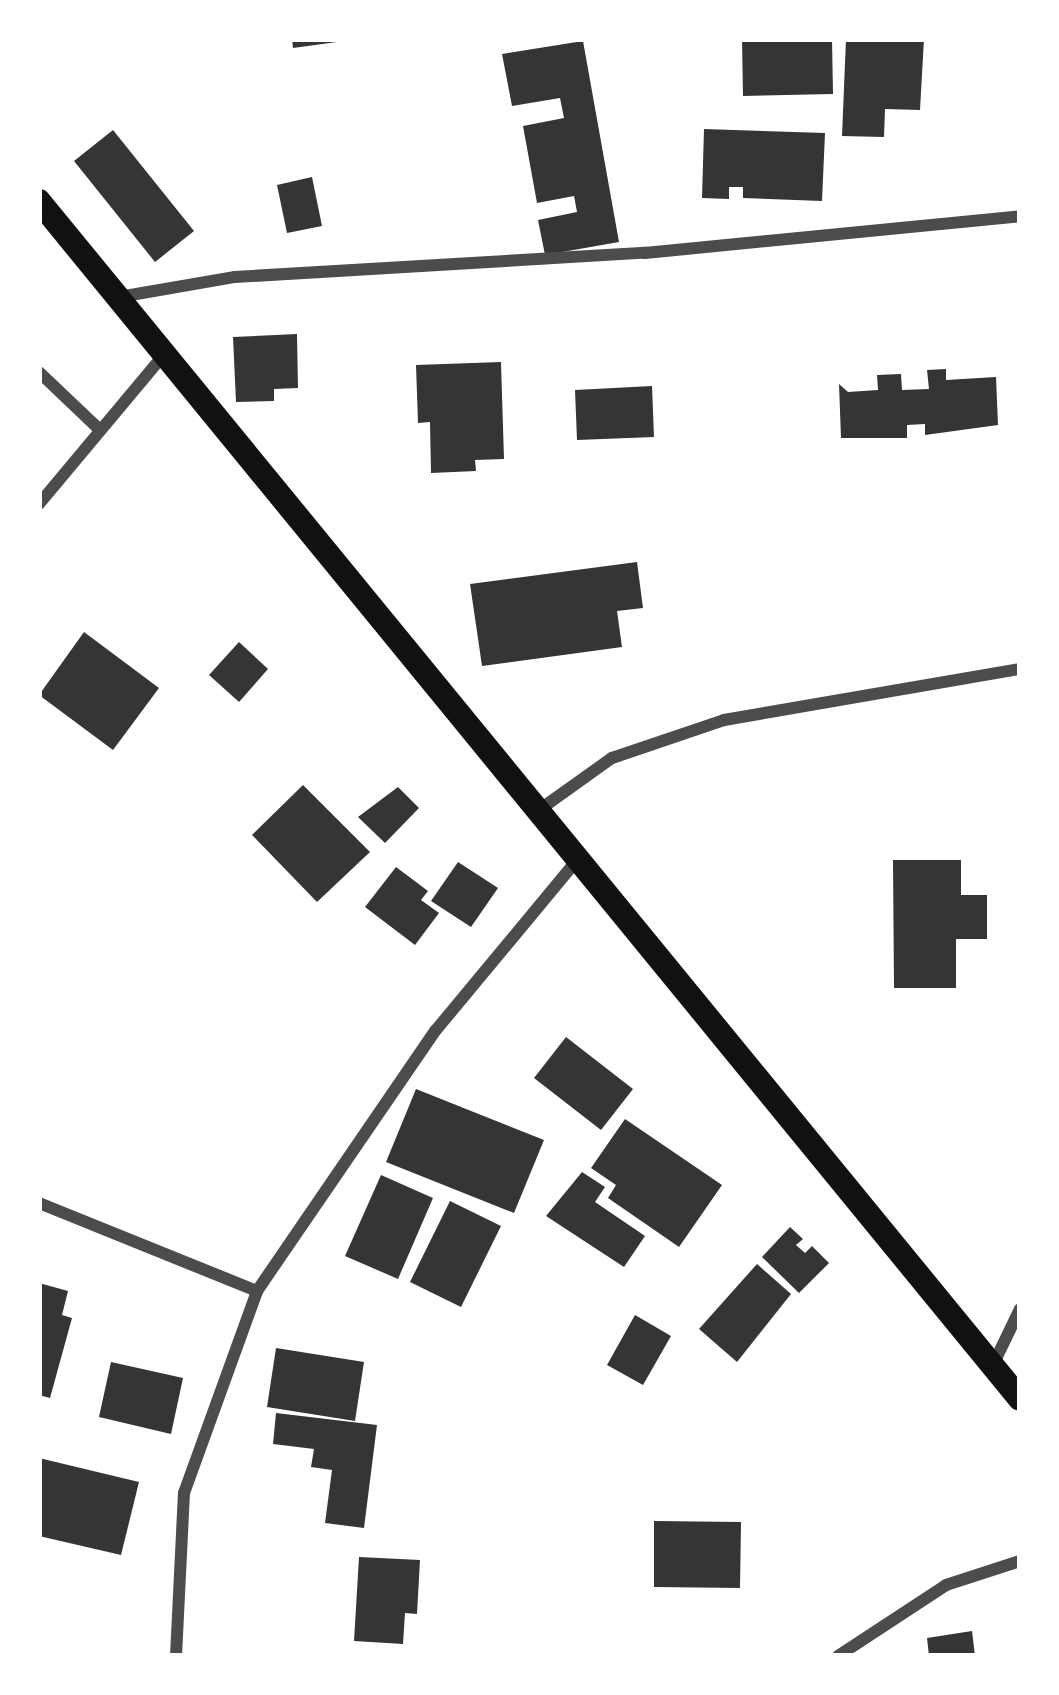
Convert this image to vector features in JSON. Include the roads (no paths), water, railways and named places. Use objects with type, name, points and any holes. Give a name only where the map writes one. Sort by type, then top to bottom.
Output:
[{"type":"main road","points":[[39,201],[112,299],[1020,1399]]},
{"type":"street","points":[[112,299],[236,277],[644,253],[1020,217]]},
{"type":"street","points":[[39,504],[161,358]]},
{"type":"street","points":[[39,372],[100,430]]},
{"type":"street","points":[[538,811],[612,758],[724,720],[1020,669]]},
{"type":"street","points":[[176,1656],[184,1493],[257,1292],[436,1030],[578,859]]},
{"type":"street","points":[[39,1202],[257,1292]]},
{"type":"street","points":[[993,1365],[1020,1309]]},
{"type":"street","points":[[838,1656],[946,1585],[1020,1561]]}]
